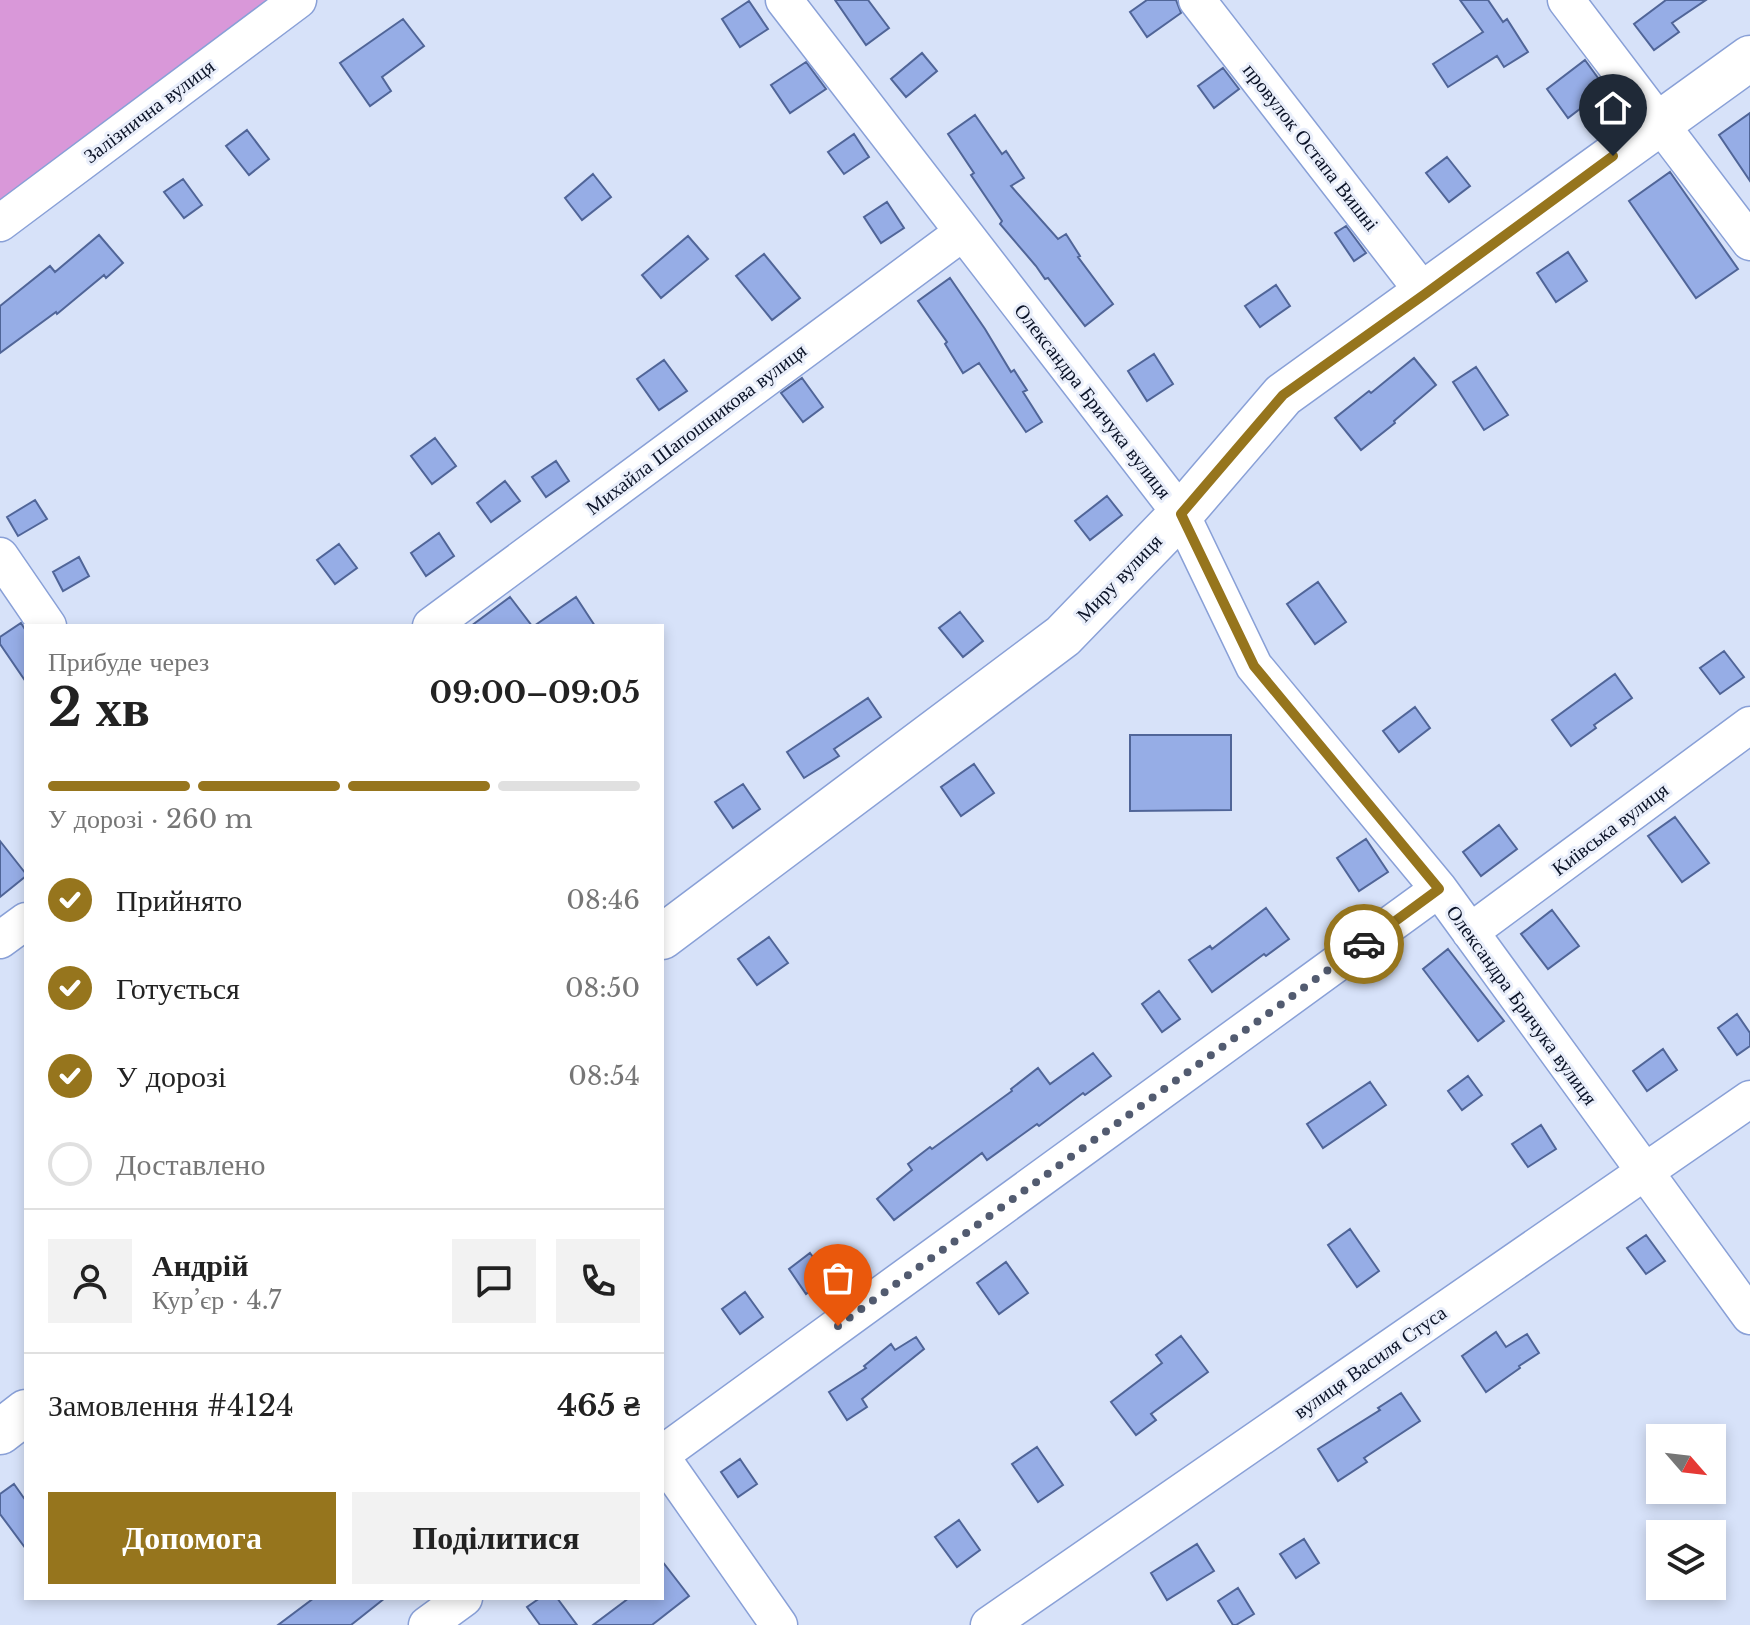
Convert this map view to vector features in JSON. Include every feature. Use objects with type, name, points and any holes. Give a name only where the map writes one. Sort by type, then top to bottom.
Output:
[{"type":"main road","name":"Миру вулиця","points":[[664,935],[1063,636],[1181,514],[1283,395],[1750,58]]},
{"type":"main road","points":[[0,1432],[24,1414]]},
{"type":"street","name":"Залізнична вулиця","points":[[0,223],[298,0]]},
{"type":"street","name":"Олександра Бричука вулиця","points":[[784,0],[1181,514],[1254,666],[1439,889],[1750,1316]]},
{"type":"street","name":"провулок Остапа Вишні","points":[[1197,0],[1425,294]]},
{"type":"street","points":[[1566,0],[1750,242]]},
{"type":"street","name":"Михайла Шапошникова вулиця","points":[[434,624],[962,233]]},
{"type":"street","points":[[0,556],[47,624]]},
{"type":"street","name":"Київська вулиця","points":[[1470,932],[1750,725]]},
{"type":"street","points":[[664,1455],[1439,889]]},
{"type":"street","points":[[0,940],[24,922]]},
{"type":"street","name":"вулиця Василя Стуса","points":[[989,1625],[1750,1099]]},
{"type":"street","points":[[664,1459],[779,1625]]},
{"type":"street","points":[[427,1625],[461,1600]]},
{"type":"shaded area","points":[[0,0],[308,0],[0,227]]},
{"type":"building","points":[[835,0],[868,0],[889,28],[866,45]]},
{"type":"building","points":[[1147,0],[1176,0],[1181,13],[1147,37],[1130,12]]},
{"type":"building","points":[[1460,0],[1488,0],[1503,22],[1507,19],[1528,52],[1504,67],[1497,56],[1448,87],[1433,64],[1483,32]]},
{"type":"building","points":[[1666,0],[1706,0],[1672,23],[1679,32],[1654,50],[1634,24]]},
{"type":"building","points":[[749,1],[768,29],[740,47],[722,19]]},
{"type":"building","points":[[403,19],[424,46],[382,77],[391,91],[370,106],[340,63]]},
{"type":"building","points":[[922,53],[937,71],[906,97],[891,79]]},
{"type":"building","points":[[1585,60],[1606,89],[1568,118],[1547,89]]},
{"type":"building","points":[[806,62],[826,89],[790,113],[771,85]]},
{"type":"building","points":[[1223,68],[1239,89],[1214,108],[1198,86]]},
{"type":"building","points":[[1750,113],[1750,181],[1719,135]]},
{"type":"building","points":[[975,115],[1002,154],[1006,151],[1024,178],[1011,186],[1058,239],[1066,234],[1078,257],[1113,304],[1085,326],[1000,224],[1002,221],[948,134]]},
{"type":"building","points":[[247,130],[269,159],[249,175],[226,146]]},
{"type":"building","points":[[854,134],[869,157],[844,174],[828,152]]},
{"type":"building","points":[[1447,157],[1470,186],[1449,202],[1426,173]]},
{"type":"building","points":[[1670,172],[1738,269],[1696,298],[1629,201]]},
{"type":"building","points":[[593,174],[611,197],[582,220],[565,198]]},
{"type":"building","points":[[183,179],[202,205],[184,218],[164,192]]},
{"type":"building","points":[[887,202],[904,228],[881,243],[864,217]]},
{"type":"building","points":[[1346,226],[1366,253],[1354,261],[1335,233]]},
{"type":"building","points":[[99,235],[123,263],[0,353],[0,306],[50,266],[55,272]]},
{"type":"building","points":[[688,236],[708,259],[661,298],[642,275]]},
{"type":"building","points":[[1568,252],[1587,281],[1556,302],[1537,273]]},
{"type":"building","points":[[764,254],[800,298],[772,320],[736,276]]},
{"type":"building","points":[[950,278],[1011,372],[1014,370],[1027,390],[1023,392],[1042,422],[1026,432],[979,363],[963,373],[945,344],[947,342],[918,301]]},
{"type":"building","points":[[1276,285],[1290,306],[1260,327],[1245,306]]},
{"type":"building","points":[[1154,354],[1173,384],[1147,401],[1128,371]]},
{"type":"building","points":[[1414,358],[1436,385],[1361,450],[1335,418]]},
{"type":"building","points":[[664,360],[687,391],[659,410],[637,379]]},
{"type":"building","points":[[1476,367],[1508,415],[1484,430],[1453,382]]},
{"type":"building","points":[[802,378],[823,407],[803,422],[781,393]]},
{"type":"building","points":[[435,438],[456,466],[432,484],[411,456]]},
{"type":"building","points":[[556,461],[569,481],[546,497],[532,477]]},
{"type":"building","points":[[505,481],[520,501],[491,522],[477,503]]},
{"type":"building","points":[[1107,496],[1122,515],[1090,540],[1075,521]]},
{"type":"building","points":[[35,500],[47,519],[18,536],[7,517]]},
{"type":"building","points":[[439,533],[454,556],[426,576],[411,553]]},
{"type":"building","points":[[339,544],[357,568],[335,584],[317,560]]},
{"type":"building","points":[[79,557],[89,576],[63,591],[53,572]]},
{"type":"building","points":[[1318,582],[1346,622],[1315,644],[1287,604]]},
{"type":"building","points":[[510,597],[530,624],[474,624]]},
{"type":"building","points":[[576,597],[594,624],[537,624]]},
{"type":"building","points":[[960,612],[983,641],[963,657],[939,628]]},
{"type":"building","points":[[21,623],[24,628],[24,679],[0,644],[0,637]]},
{"type":"building","points":[[1724,651],[1744,677],[1720,694],[1700,668]]},
{"type":"building","points":[[1615,674],[1632,698],[1571,746],[1552,720]]},
{"type":"building","points":[[868,698],[881,717],[834,749],[839,756],[804,778],[787,752]]},
{"type":"building","points":[[1415,707],[1430,728],[1399,752],[1383,731]]},
{"type":"building","points":[[1130,735],[1231,735],[1231,810],[1130,811]]},
{"type":"building","points":[[974,764],[994,793],[961,816],[941,787]]},
{"type":"building","points":[[743,784],[760,809],[733,828],[715,802]]},
{"type":"building","points":[[1675,817],[1709,863],[1682,882],[1648,836]]},
{"type":"building","points":[[1499,825],[1517,849],[1481,876],[1463,852]]},
{"type":"building","points":[[1366,839],[1388,872],[1359,891],[1337,858]]},
{"type":"building","points":[[0,841],[24,871],[24,878],[0,897]]},
{"type":"building","points":[[1266,908],[1289,939],[1212,992],[1189,960],[1210,946],[1212,949]]},
{"type":"building","points":[[1552,910],[1579,946],[1548,969],[1521,934]]},
{"type":"building","points":[[769,937],[788,963],[757,985],[738,959]]},
{"type":"building","points":[[1448,949],[1504,1021],[1478,1041],[1423,969]]},
{"type":"building","points":[[1159,991],[1180,1019],[1162,1032],[1142,1004]]},
{"type":"building","points":[[1737,1014],[1750,1033],[1750,1046],[1737,1055],[1718,1028]]},
{"type":"building","points":[[1663,1049],[1677,1070],[1647,1091],[1633,1071]]},
{"type":"building","points":[[1093,1053],[1111,1076],[1085,1095],[1083,1093],[987,1160],[982,1153],[894,1220],[877,1199],[912,1170],[908,1164],[1012,1091],[1038,1068],[1050,1084]]},
{"type":"building","points":[[1468,1076],[1482,1095],[1462,1110],[1448,1091]]},
{"type":"building","points":[[1370,1082],[1386,1105],[1323,1148],[1307,1124]]},
{"type":"building","points":[[1541,1125],[1556,1149],[1528,1167],[1512,1144]]},
{"type":"building","points":[[1350,1229],[1379,1271],[1357,1287],[1328,1245]]},
{"type":"building","points":[[1646,1235],[1665,1261],[1646,1274],[1627,1248]]},
{"type":"building","points":[[810,1253],[828,1277],[806,1294],[789,1269]]},
{"type":"building","points":[[1006,1262],[1028,1293],[999,1314],[977,1283]]},
{"type":"building","points":[[745,1292],[763,1317],[740,1334],[722,1309]]},
{"type":"building","points":[[1496,1332],[1506,1347],[1527,1334],[1539,1353],[1486,1392],[1462,1356]]},
{"type":"building","points":[[1181,1336],[1208,1372],[1151,1414],[1156,1420],[1136,1435],[1111,1402],[1162,1363],[1156,1355]]},
{"type":"building","points":[[916,1337],[924,1349],[862,1399],[867,1407],[847,1420],[829,1392],[866,1368],[864,1366],[891,1344],[895,1350]]},
{"type":"building","points":[[1401,1393],[1420,1421],[1364,1458],[1367,1462],[1338,1481],[1318,1449]]},
{"type":"building","points":[[1037,1447],[1063,1485],[1038,1502],[1012,1464]]},
{"type":"building","points":[[740,1459],[757,1484],[738,1497],[721,1472]]},
{"type":"building","points":[[14,1484],[24,1498],[24,1546],[0,1514],[0,1494]]},
{"type":"building","points":[[959,1520],[980,1550],[957,1567],[935,1537]]},
{"type":"building","points":[[1304,1539],[1319,1563],[1296,1578],[1280,1554]]},
{"type":"building","points":[[1197,1544],[1214,1571],[1167,1600],[1151,1573]]},
{"type":"building","points":[[664,1564],[689,1596],[652,1625],[593,1625],[626,1600],[664,1600]]},
{"type":"building","points":[[1238,1588],[1254,1614],[1233,1625],[1218,1601]]},
{"type":"building","points":[[311,1600],[382,1600],[351,1625],[278,1625]]},
{"type":"building","points":[[537,1600],[558,1600],[577,1625],[540,1625],[527,1607]]},
{"type":"way so far","points":[[838,1326],[1364,944]]},
{"type":"route","points":[[1364,944],[1439,889],[1254,666],[1181,514],[1283,395],[1613,156]]}]
